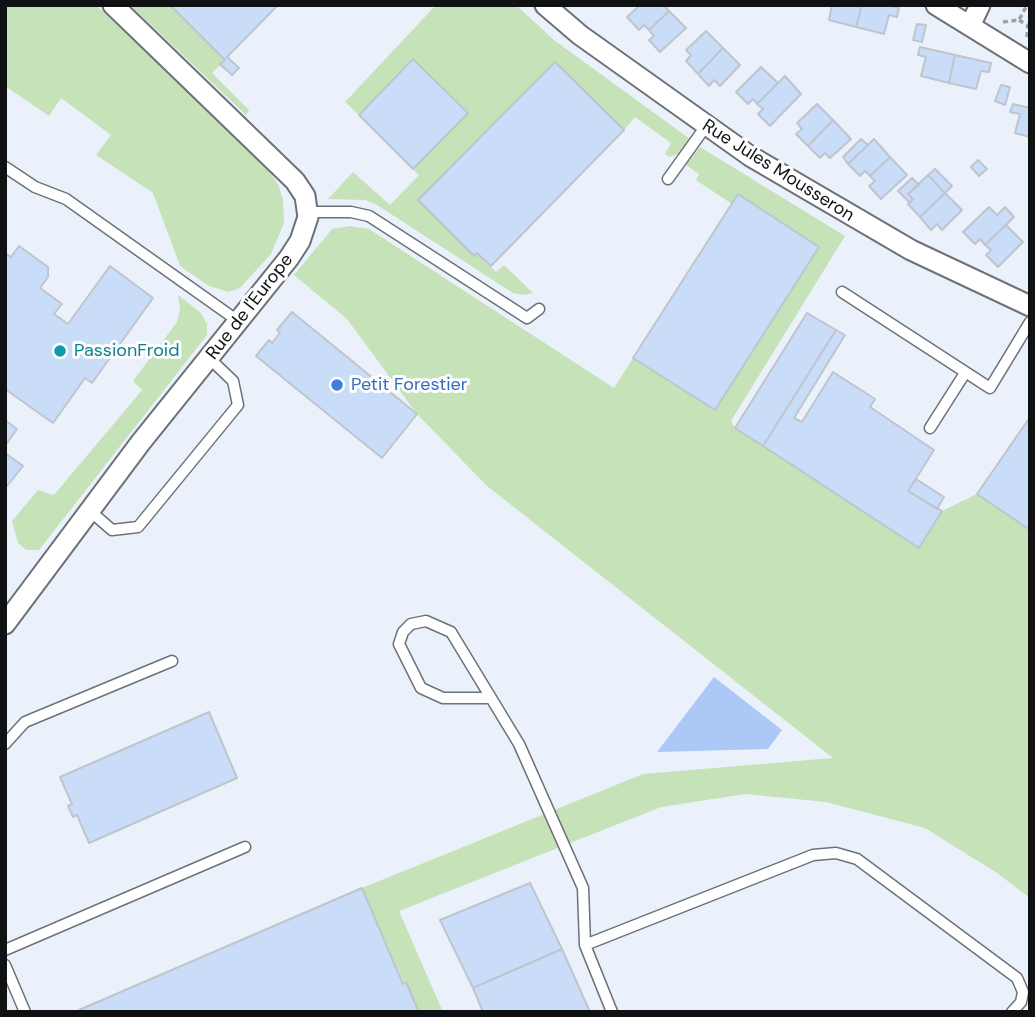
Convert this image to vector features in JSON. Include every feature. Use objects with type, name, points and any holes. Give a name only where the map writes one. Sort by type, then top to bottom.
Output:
[{"type":"street","points":[[113,5],[295,181],[305,196],[309,212]]},
{"type":"street","name":"Rue Jules Mousseron","points":[[545,5],[580,35],[750,156],[862,223],[950,270],[1030,306]]},
{"type":"street","points":[[936,5],[1030,63]]},
{"type":"street","points":[[970,26],[981,5]]},
{"type":"street","name":"Rue de l'Europe","points":[[5,624],[89,510],[295,250],[304,233],[309,212]]},
{"type":"lane","points":[[668,179],[706,126]]},
{"type":"lane","points":[[5,167],[35,187],[66,199],[238,321]]},
{"type":"lane","points":[[309,212],[351,212],[369,216],[527,318],[539,309]]},
{"type":"lane","points":[[842,292],[990,388],[1030,322]]},
{"type":"lane","points":[[89,510],[112,530],[138,527],[238,405],[233,381],[209,358]]},
{"type":"lane","points":[[930,428],[965,373]]},
{"type":"lane","points":[[491,698],[443,698],[421,688],[399,644],[403,632],[411,624],[426,621],[451,632],[519,744],[583,888],[585,945],[612,1012]]},
{"type":"lane","points":[[5,744],[25,722],[172,661]]},
{"type":"lane","points":[[5,950],[245,848]]},
{"type":"lane","points":[[585,945],[813,855],[836,853],[857,859],[1017,978],[1023,992],[1021,1002],[1012,1012]]},
{"type":"lane","points":[[5,965],[24,1012]]},
{"type":"green space","points":[[5,5],[96,5],[265,166],[278,184],[283,199],[284,223],[271,254],[240,288],[229,292],[209,286],[180,266],[153,193],[96,155],[111,135],[61,98],[49,116],[5,86]]},
{"type":"green space","points":[[130,5],[170,5],[225,60],[212,73],[249,110],[246,115]]},
{"type":"green space","points":[[436,5],[516,5],[554,40],[690,139],[680,153],[670,157],[665,154],[671,143],[635,117],[624,130],[554,62],[418,200],[474,255],[477,253],[496,272],[504,265],[533,293],[513,293],[377,205],[365,200],[328,199],[353,172],[390,205],[419,175],[413,169],[468,114],[413,60],[359,115],[345,102]]},
{"type":"green space","points":[[700,147],[845,236],[731,421],[735,428],[919,548],[942,511],[977,494],[1030,530],[1030,898],[997,873],[925,828],[826,802],[745,794],[661,807],[399,911],[443,1012],[417,1012],[362,888],[643,774],[833,758],[487,486],[417,414],[347,319],[294,275],[332,229],[350,226],[369,229],[614,388],[633,358],[715,410],[819,247],[732,204],[696,180],[699,174],[686,165]]},
{"type":"green space","points":[[178,295],[200,312],[207,324],[207,335],[39,550],[26,550],[18,543],[12,521],[38,490],[54,495],[142,390],[133,381],[177,322],[180,309]]},
{"type":"water","points":[[714,677],[782,730],[768,749],[657,752]]},
{"type":"building","points":[[170,5],[278,5],[227,57],[239,68],[232,75],[220,64],[225,60]]},
{"type":"building","points":[[640,5],[664,5],[669,11],[649,30],[644,25],[639,30],[627,17]]},
{"type":"building","points":[[832,5],[862,5],[856,27],[829,20]]},
{"type":"building","points":[[862,5],[890,5],[899,8],[897,17],[889,15],[884,34],[856,27]]},
{"type":"building","points":[[669,11],[686,28],[660,52],[649,40],[654,36],[649,30]]},
{"type":"building","points":[[917,24],[926,25],[922,42],[913,40]]},
{"type":"building","points":[[706,31],[723,48],[698,74],[686,61],[691,55],[686,50]]},
{"type":"building","points":[[920,47],[955,55],[949,83],[921,76],[926,57],[918,55]]},
{"type":"building","points":[[723,48],[740,65],[720,86],[714,80],[709,86],[698,74]]},
{"type":"building","points":[[955,55],[991,63],[989,72],[981,71],[976,89],[949,83]]},
{"type":"building","points":[[413,59],[468,113],[413,169],[359,115]]},
{"type":"building","points":[[555,62],[624,130],[491,266],[477,253],[474,256],[418,200]]},
{"type":"building","points":[[761,67],[778,83],[757,104],[753,99],[748,104],[736,92]]},
{"type":"building","points":[[785,76],[801,94],[770,126],[758,114],[763,109],[757,104]]},
{"type":"building","points":[[1001,85],[1010,87],[1005,105],[995,101]]},
{"type":"building","points":[[817,104],[833,120],[808,146],[796,134],[802,129],[797,123]]},
{"type":"building","points":[[1013,104],[1030,108],[1030,137],[1015,133],[1020,114],[1010,112]]},
{"type":"building","points":[[833,120],[851,139],[830,158],[825,153],[820,158],[808,146]]},
{"type":"building","points":[[861,139],[868,145],[848,164],[843,157]]},
{"type":"building","points":[[874,139],[890,157],[870,176],[865,171],[860,176],[848,164]]},
{"type":"building","points":[[890,157],[907,175],[881,199],[869,186],[875,181],[870,176]]},
{"type":"building","points":[[978,160],[987,169],[979,176],[971,167]]},
{"type":"building","points":[[935,169],[952,186],[945,193],[928,175]]},
{"type":"building","points":[[928,175],[945,193],[920,217],[908,204],[913,199],[908,194]]},
{"type":"building","points":[[912,178],[919,185],[908,194],[913,199],[910,203],[898,191]]},
{"type":"building","points":[[945,193],[962,210],[942,230],[937,224],[931,230],[920,217]]},
{"type":"building","points":[[738,194],[819,247],[715,410],[633,358]]},
{"type":"building","points":[[989,207],[997,215],[1005,207],[1014,217],[985,245],[980,239],[975,244],[963,232]]},
{"type":"building","points":[[1006,225],[1023,242],[998,267],[986,255],[991,250],[985,245]]},
{"type":"building","name":"PassionFroid","points":[[19,246],[48,267],[48,277],[40,288],[62,304],[54,314],[68,324],[110,266],[153,298],[92,383],[85,378],[53,423],[5,389],[5,253],[11,257]]},
{"type":"building","name":"Petit Forestier","points":[[292,312],[417,414],[382,458],[256,356],[269,340],[272,343],[280,333],[277,330]]},
{"type":"building","points":[[807,313],[836,330],[763,446],[735,428]]},
{"type":"building","points":[[836,330],[845,335],[794,418],[802,422],[833,372],[875,399],[870,407],[934,450],[908,491],[942,511],[919,548],[763,446]]},
{"type":"building","points":[[1030,417],[1030,530],[977,494]]},
{"type":"building","points":[[5,420],[17,429],[5,446]]},
{"type":"building","points":[[5,453],[23,466],[7,486],[5,485]]},
{"type":"building","points":[[916,479],[944,497],[937,509],[908,491]]},
{"type":"building","points":[[209,712],[237,778],[89,843],[77,815],[73,817],[68,806],[72,804],[60,777]]},
{"type":"building","points":[[530,883],[562,949],[473,988],[440,920]]},
{"type":"building","points":[[362,888],[403,984],[406,982],[419,1012],[79,1010]]},
{"type":"building","points":[[562,949],[590,1012],[483,1012],[473,988]]},
{"type":"place","name":"PassionFroid","points":[[60,351]]},
{"type":"place","name":"Petit Forestier","points":[[337,385]]}]
